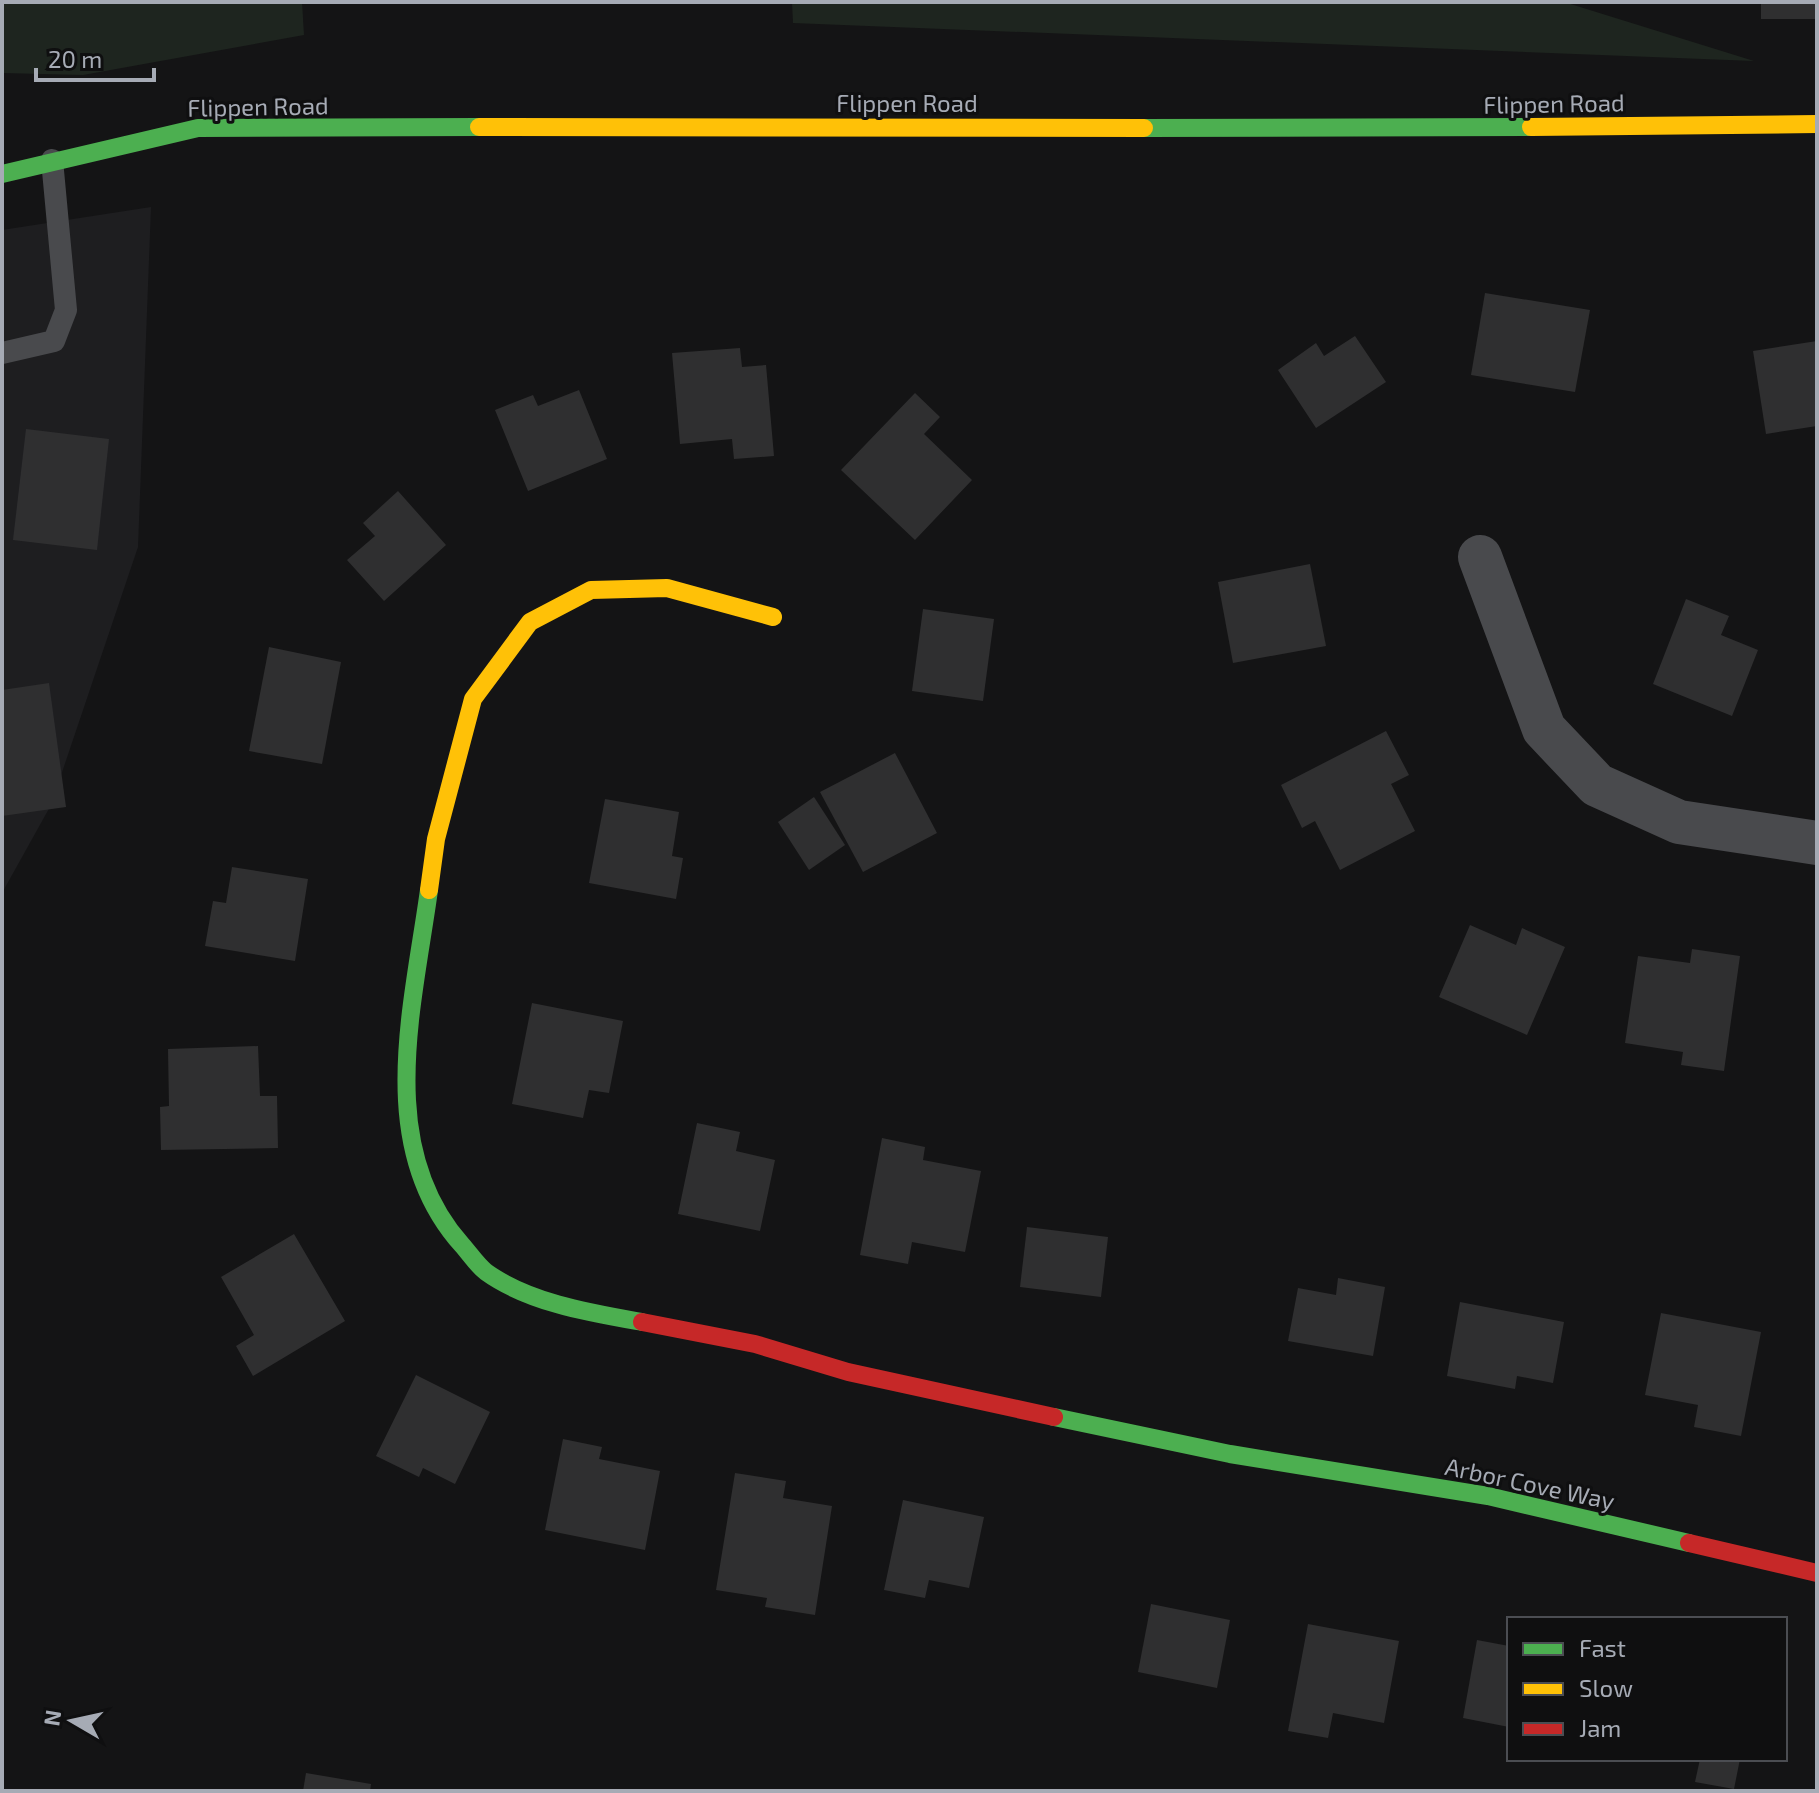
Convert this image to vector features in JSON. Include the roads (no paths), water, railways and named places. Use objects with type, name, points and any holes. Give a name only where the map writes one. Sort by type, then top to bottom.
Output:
[{"type":"street","name":"Flippen Road","points":[[2,174],[198,128],[1020,126],[1314,130],[1817,124]]},
{"type":"street","points":[[1480,557],[1544,729],[1597,785],[1679,822],[1817,843]]},
{"type":"street","name":"Arbor Cove Way","points":[[773,617],[667,588],[591,590],[530,622],[473,699],[436,839],[404,1072],[414,1161],[445,1226],[486,1272],[541,1299],[629,1320],[755,1344],[848,1372],[1230,1454],[1488,1496],[1817,1573]]},
{"type":"lane","points":[[2,353],[54,341],[66,310],[52,160]]}]
